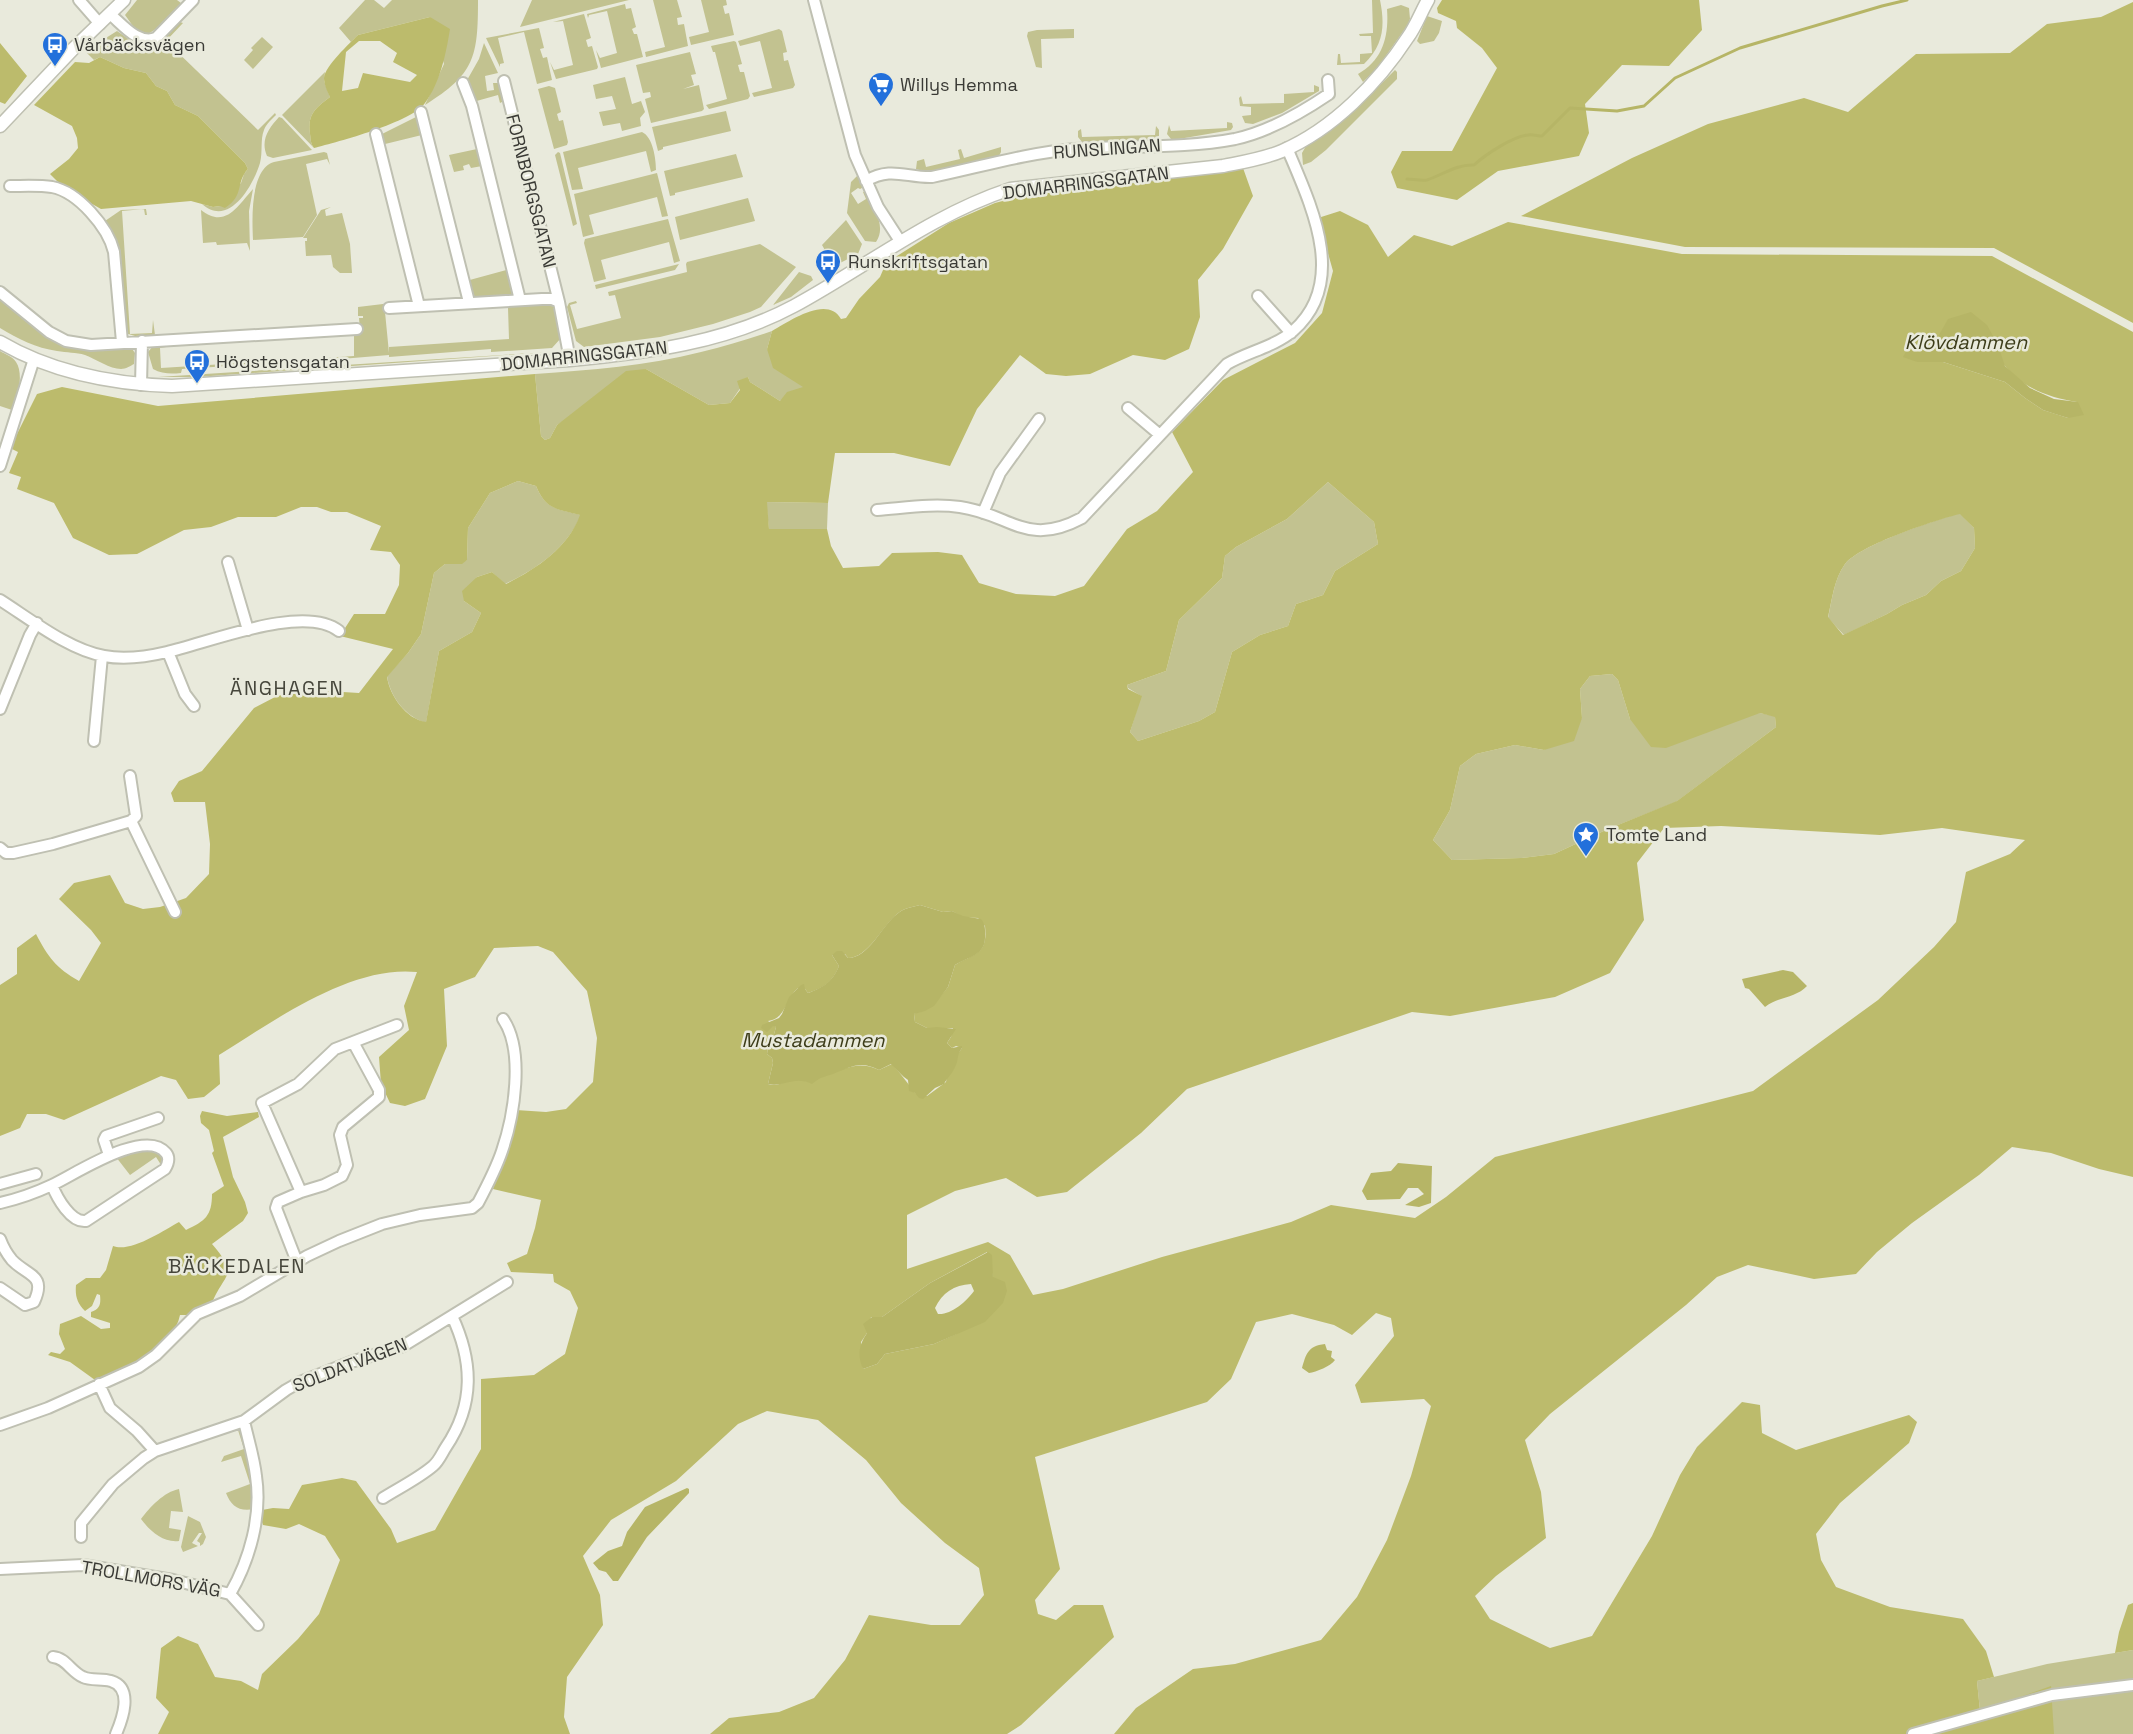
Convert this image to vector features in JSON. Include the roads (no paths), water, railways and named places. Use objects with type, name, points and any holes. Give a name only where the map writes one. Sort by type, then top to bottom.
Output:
[{"type":"street","points":[[79,0],[100,24]]},
{"type":"street","points":[[0,126],[124,0]]},
{"type":"street","points":[[110,14],[134,35],[145,41],[156,38],[193,0]]},
{"type":"street","points":[[814,0],[855,155],[878,207],[900,241]]},
{"type":"street","name":"DOMARRINGSGATAN","points":[[0,342],[34,359],[77,373],[141,385],[224,384],[570,360],[632,355],[701,341],[757,322],[793,306],[935,220],[980,199],[1010,189],[1224,166],[1254,160],[1287,148],[1336,116],[1370,85],[1409,36],[1428,0]]},
{"type":"street","name":"RUNSLINGAN","points":[[866,180],[884,173],[907,174],[921,178],[932,177],[1016,158],[1075,149],[1235,139],[1267,128],[1316,103],[1329,94],[1328,80]]},
{"type":"street","name":"FORNBORGSGATAN","points":[[504,81],[559,302],[570,360]]},
{"type":"street","name":"FORNBORGSGATAN","points":[[463,83],[472,106],[520,300]]},
{"type":"street","points":[[421,112],[470,302]]},
{"type":"street","points":[[376,134],[418,306]]},
{"type":"street","points":[[877,510],[950,506],[983,513],[1033,530],[1056,530],[1082,518],[1227,364],[1291,333],[1311,310],[1321,288],[1323,261],[1311,208],[1287,148]]},
{"type":"street","points":[[10,186],[56,189],[84,206],[102,225],[112,243],[114,252],[122,342]]},
{"type":"street","points":[[0,292],[49,332],[66,341],[91,345],[357,328]]},
{"type":"street","points":[[1258,296],[1291,333]]},
{"type":"street","points":[[389,308],[520,300],[552,299],[559,302]]},
{"type":"street","points":[[141,385],[142,341]]},
{"type":"street","points":[[0,466],[34,359]]},
{"type":"street","points":[[1128,408],[1160,435]]},
{"type":"street","points":[[983,513],[1003,468],[1039,419]]},
{"type":"street","points":[[228,562],[248,630]]},
{"type":"street","points":[[0,600],[72,644],[102,656],[130,658],[168,652],[281,623],[317,621],[331,625],[339,631]]},
{"type":"street","points":[[0,709],[37,623]]},
{"type":"street","points":[[168,652],[185,694],[194,706]]},
{"type":"street","points":[[94,741],[102,656]]},
{"type":"street","points":[[2,854],[53,844],[131,820],[136,816],[130,776]]},
{"type":"street","points":[[131,820],[175,912]]},
{"type":"street","points":[[0,1425],[48,1408],[139,1367],[153,1357],[197,1314],[240,1296],[297,1262],[339,1241],[382,1224],[420,1215],[472,1208],[478,1203],[502,1151],[513,1097],[514,1046],[508,1026],[503,1019]]},
{"type":"street","points":[[302,1192],[262,1103],[298,1084],[335,1049],[397,1025]]},
{"type":"street","points":[[297,1262],[276,1208],[278,1202],[342,1176],[347,1165],[340,1135],[343,1127],[379,1097],[379,1090],[352,1042]]},
{"type":"street","points":[[109,1155],[104,1140],[106,1136],[158,1118]]},
{"type":"street","points":[[0,1203],[52,1185],[109,1155],[133,1147],[155,1146],[165,1152],[168,1164],[165,1169],[82,1222],[75,1220],[52,1185]]},
{"type":"street","points":[[0,1184],[36,1174]]},
{"type":"street","points":[[0,1240],[14,1262],[36,1278],[39,1285],[34,1302],[25,1305],[0,1288]]},
{"type":"street","name":"SOLDATVÄGEN","points":[[81,1537],[81,1522],[113,1484],[155,1451],[244,1421],[300,1382],[351,1362],[402,1347],[507,1282]]},
{"type":"street","points":[[383,1498],[434,1465],[453,1437],[466,1400],[468,1368],[465,1346],[452,1316]]},
{"type":"street","points":[[99,1384],[110,1408],[137,1431],[155,1451]]},
{"type":"street","name":"TROLLMORS VÄG","points":[[230,1594],[244,1563],[256,1517],[256,1476],[244,1421]]},
{"type":"street","name":"TROLLMORS VÄG","points":[[0,1569],[83,1565],[173,1580],[230,1594],[258,1625]]},
{"type":"street","points":[[53,1657],[60,1658],[81,1677],[111,1680],[122,1690],[126,1705],[124,1717],[116,1734]]},
{"type":"street","points":[[1913,1734],[2052,1695],[2133,1685]]},
{"type":"water","name":"Klövdammen","points":[[1971,312],[1987,325],[1998,345],[2005,366],[2030,388],[2054,399],[2078,402],[2084,415],[2068,418],[2055,414],[2043,410],[2005,382],[1943,362],[1917,362],[1903,357],[1914,337],[1939,335],[1948,319]]},
{"type":"water","name":"Mustadammen","points":[[920,905],[981,919],[985,928],[984,944],[979,952],[955,965],[948,987],[934,1006],[914,1014],[915,1022],[927,1028],[956,1029],[947,1043],[952,1048],[962,1046],[962,1048],[954,1069],[944,1084],[935,1088],[923,1099],[919,1098],[915,1093],[909,1091],[908,1080],[891,1064],[879,1070],[866,1065],[856,1066],[817,1080],[812,1084],[794,1081],[768,1084],[773,1063],[772,1058],[767,1054],[776,1027],[773,1026],[767,1032],[761,1028],[762,1025],[779,1018],[789,997],[801,985],[804,984],[808,993],[830,980],[839,966],[832,955],[837,951],[842,951],[848,958],[856,957],[869,947],[897,914]]},
{"type":"water","points":[[1783,970],[1793,972],[1807,986],[1765,1007],[1749,989],[1745,988],[1742,979]]},
{"type":"water","points":[[1398,1163],[1432,1166],[1431,1203],[1419,1207],[1405,1205],[1424,1194],[1418,1188],[1408,1188],[1400,1199],[1367,1200],[1362,1191],[1371,1173],[1391,1171]]},
{"type":"water","points":[[988,1252],[992,1255],[993,1277],[1005,1282],[1007,1291],[1003,1303],[985,1322],[934,1344],[885,1354],[877,1364],[863,1369],[860,1350],[867,1333],[863,1324],[872,1317],[882,1317],[930,1283]],"holes":[[[971,1284],[974,1291],[958,1307],[938,1314],[935,1308],[949,1291]]]},
{"type":"water","points":[[1325,1344],[1327,1350],[1332,1351],[1331,1357],[1335,1360],[1309,1373],[1302,1368],[1306,1355],[1311,1349]]},
{"type":"water","points":[[687,1488],[689,1493],[647,1537],[618,1581],[613,1581],[606,1572],[599,1570],[593,1563],[608,1551],[622,1546],[627,1532],[645,1507]]},
{"type":"waterway","points":[[1407,179],[1427,180],[1456,168],[1474,165],[1492,151],[1522,136],[1542,136],[1570,108],[1617,111],[1644,106],[1675,78],[1740,48],[1907,0]]},
{"type":"place","name":"Vårbäcksvägen","points":[[55,68]]},
{"type":"place","name":"Willys Hemma","points":[[881,108]]},
{"type":"place","name":"Runskriftsgatan","points":[[828,285]]},
{"type":"place","name":"Högstensgatan","points":[[197,385]]},
{"type":"place","name":"Tomte Land","points":[[1586,858]]},
{"type":"district","name":"ÄNGHAGEN","points":[[287,688]]},
{"type":"district","name":"BÄCKEDALEN","points":[[237,1266]]}]
